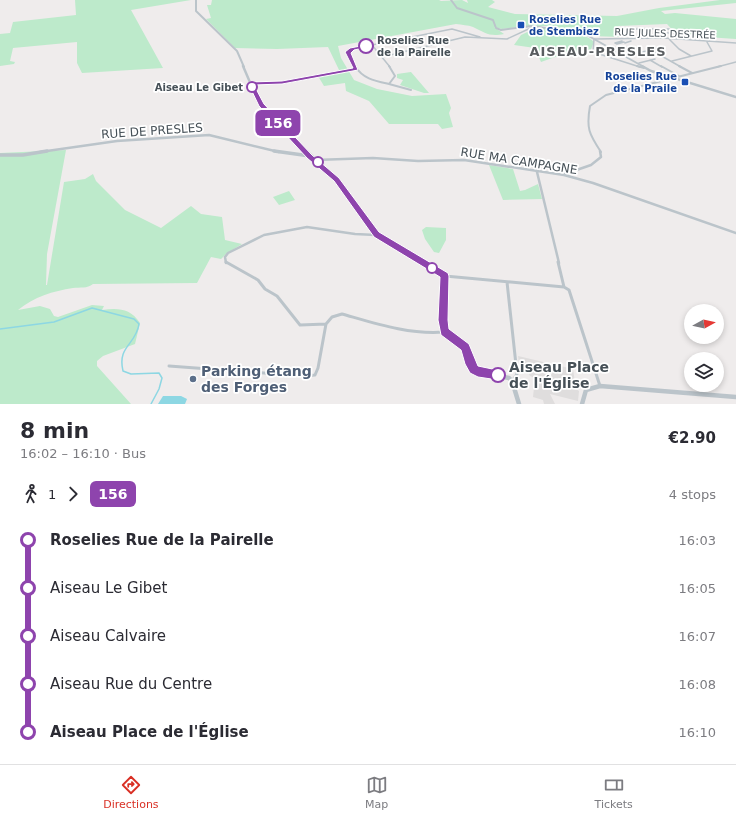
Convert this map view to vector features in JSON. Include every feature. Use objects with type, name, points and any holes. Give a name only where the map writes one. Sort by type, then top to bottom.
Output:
[{"type":"street","points":[[196,0],[196,11],[237,51],[261,105],[310,156],[337,179],[376,234],[445,276],[564,287],[569,290],[600,386]]},
{"type":"street","points":[[451,0],[457,8],[490,18],[493,20],[495,27],[498,29],[510,30],[526,26],[535,26],[585,34],[645,68]]},
{"type":"street","points":[[382,57],[470,37],[507,39],[514,37],[529,27]]},
{"type":"street","points":[[411,90],[363,77],[356,69],[348,52],[349,50],[452,29],[480,37]]},
{"type":"street","points":[[636,29],[670,29]]},
{"type":"street","points":[[644,29],[654,38]]},
{"type":"street","points":[[656,29],[660,33],[673,33]]},
{"type":"street","points":[[616,38],[624,43],[631,41]]},
{"type":"street","name":"RUE JULES DESTRÉE","points":[[594,39],[654,38],[736,43]]},
{"type":"street","points":[[594,39],[593,52],[645,68],[671,78],[736,97]]},
{"type":"street","points":[[668,39],[679,49],[691,56]]},
{"type":"street","points":[[671,61],[712,51],[707,41]]},
{"type":"street","points":[[372,45],[395,74],[389,84]]},
{"type":"street","points":[[623,56],[652,50],[693,73]]},
{"type":"street","points":[[639,63],[655,59]]},
{"type":"street","points":[[650,60],[679,77]]},
{"type":"street","points":[[564,175],[591,165],[601,157],[601,153],[589,134],[588,117],[590,106],[606,95],[736,62]]},
{"type":"street","points":[[250,83],[282,83],[356,69]]},
{"type":"street","name":"RUE DE PRESLES","points":[[0,155],[23,155],[118,141],[209,135],[276,152],[310,156]]},
{"type":"street","name":"RUE MA CAMPAGNE","points":[[315,160],[373,158],[418,161],[464,160],[564,175],[593,183],[736,233]]},
{"type":"street","points":[[536,172],[564,287]]},
{"type":"street","points":[[326,324],[300,325],[277,296],[265,289],[258,280],[225,261],[225,257],[228,253],[264,235],[307,227],[355,234],[376,234]]},
{"type":"street","points":[[444,332],[443,320],[445,276]]},
{"type":"street","points":[[507,281],[517,374],[512,381]]},
{"type":"street","points":[[169,366],[303,376],[315,375],[318,368],[326,324],[332,317],[342,314],[422,332],[436,334],[444,332],[466,347],[470,364],[474,370],[509,378],[512,381],[519,404]]},
{"type":"street","points":[[582,404],[586,390],[600,386],[736,397]]},
{"type":"shaded area","points":[[518,356],[573,369],[576,389],[579,391],[578,401],[550,394],[555,404],[544,404],[543,400],[533,397],[535,378],[530,376],[527,370],[520,369]]},
{"type":"green space","points":[[75,0],[191,0],[131,10],[163,68],[82,73],[77,63],[77,42],[13,48],[10,61],[15,62],[14,64],[0,66],[0,34],[10,33],[13,22],[76,15]]},
{"type":"green space","points":[[212,0],[462,0],[468,3],[467,0],[492,0],[495,2],[488,7],[515,14],[617,16],[659,8],[720,0],[736,0],[736,3],[661,11],[665,14],[675,13],[736,19],[736,39],[677,35],[667,24],[618,26],[622,37],[591,36],[545,26],[526,26],[502,29],[494,27],[504,34],[495,35],[488,34],[471,26],[456,24],[338,46],[341,58],[354,80],[377,89],[412,96],[446,94],[451,108],[449,113],[453,127],[442,129],[438,124],[389,124],[369,101],[346,91],[345,83],[324,86],[318,76],[340,72],[328,47],[277,49],[235,48],[206,19],[211,18],[207,5],[211,5]]},
{"type":"green space","points":[[538,27],[576,33],[594,42],[590,52],[555,57],[541,62],[535,48],[514,45],[521,35]]},
{"type":"green space","points":[[411,72],[429,93],[424,93],[400,85],[403,80],[397,78],[397,74]]},
{"type":"green space","points":[[66,150],[47,254],[46,285],[64,182],[85,179],[93,174],[96,181],[125,210],[161,228],[191,206],[201,214],[222,217],[225,240],[242,244],[221,259],[211,257],[197,283],[93,284],[91,286],[66,289],[44,295],[24,305],[18,310],[40,306],[50,309],[54,316],[58,317],[92,305],[104,306],[102,310],[118,309],[132,314],[140,323],[135,344],[103,356],[97,361],[97,366],[131,404],[0,404],[0,153]]},
{"type":"green space","points":[[489,165],[513,169],[520,191],[538,184],[542,199],[503,200]]},
{"type":"green space","points":[[289,191],[295,200],[279,205],[273,197]]},
{"type":"green space","points":[[426,227],[446,228],[446,240],[439,253],[434,252],[425,239],[422,230]]},
{"type":"water","points":[[163,396],[181,396],[187,399],[185,404],[158,404]]},
{"type":"waterway","points":[[0,329],[54,322],[92,308],[134,319],[139,324],[137,331],[123,356],[123,371],[131,374],[159,373],[162,378],[159,389],[151,404]]},
{"type":"bus line","name":"156","points":[[366,46],[352,49],[348,52],[356,69],[282,83],[250,83],[261,105],[310,156],[337,179],[356,204],[366,222],[376,234],[445,276],[443,320],[444,332],[466,347],[470,364],[474,370],[498,375]]},
{"type":"place","name":"Roselies Rue de Stembiez","points":[[521,25]]},
{"type":"place","name":"Roselies Rue de la Pairelle","points":[[366,46]]},
{"type":"place","name":"Roselies Rue de la Praile","points":[[685,82]]},
{"type":"place","name":"Aiseau Le Gibet","points":[[252,87]]},
{"type":"place","name":"Aiseau Place de l'Église","points":[[498,375]]},
{"type":"place","name":"Parking étang des Forges","points":[[193,379]]},
{"type":"district","name":"AISEAU-PRESLES","points":[[598,51]]}]
